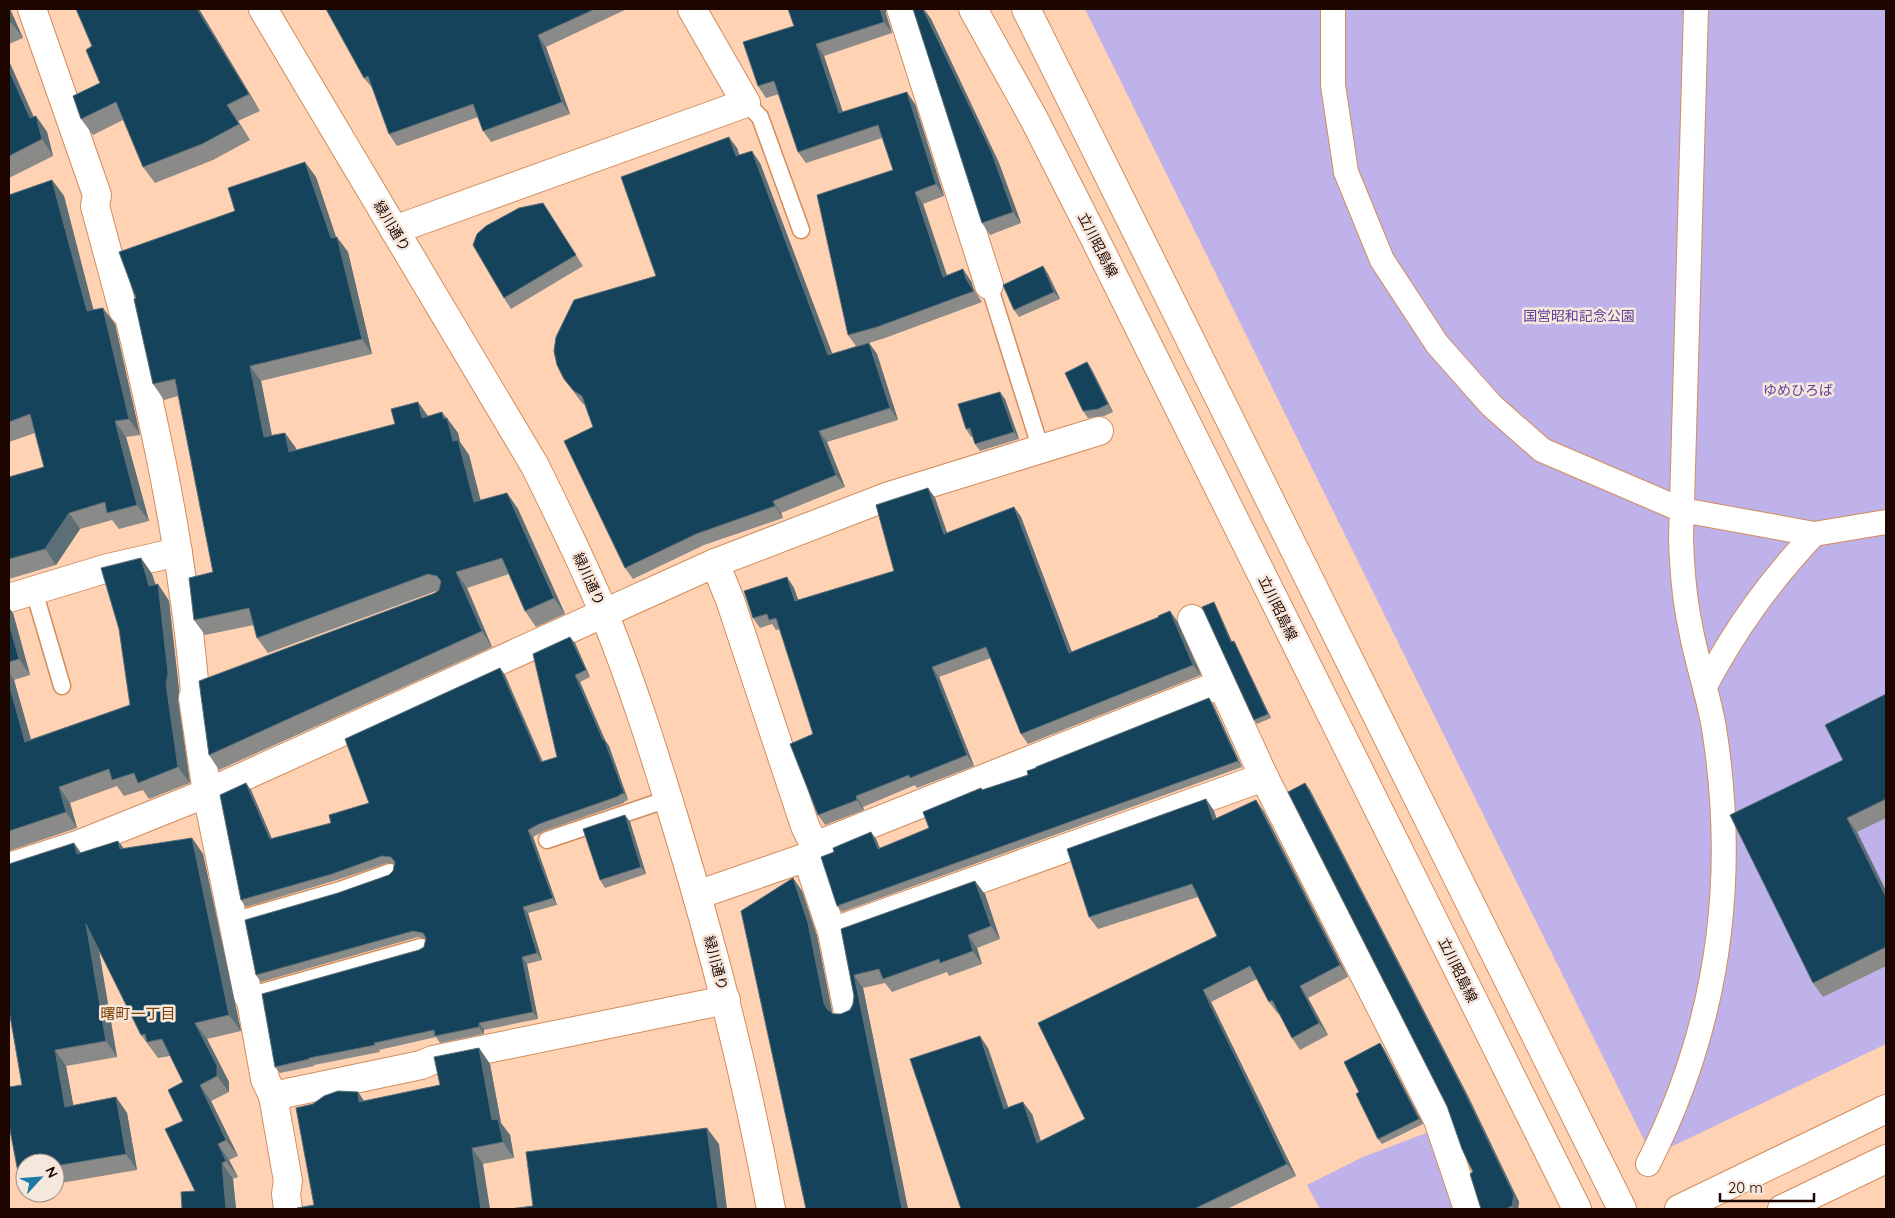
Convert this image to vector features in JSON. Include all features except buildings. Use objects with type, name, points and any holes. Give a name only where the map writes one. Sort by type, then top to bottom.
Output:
[{"type":"street","points":[[32,9],[96,195],[95,206],[123,310],[128,316],[143,377],[204,687],[193,698],[207,793],[248,996],[251,1001],[265,1079],[273,1096],[288,1181],[286,1194],[288,1209]]},
{"type":"street","name":"緑川通り","points":[[263,9],[535,466],[571,538],[604,615],[631,684],[698,896],[726,1000],[757,1136],[771,1209]]},
{"type":"street","points":[[394,230],[746,104],[692,9]]},
{"type":"street","points":[[901,9],[989,286]]},
{"type":"street","name":"立川昭島線","points":[[973,9],[1034,119],[1095,239],[1577,1209]]},
{"type":"street","points":[[1026,9],[1622,1209]]},
{"type":"street","points":[[1333,9],[1333,85],[1346,172],[1382,260],[1437,344],[1491,405],[1542,450],[1682,510],[1814,534],[1886,522]]},
{"type":"street","points":[[1648,1164],[1669,1120],[1696,1044],[1708,998],[1720,926],[1724,886],[1723,805],[1717,749],[1685,598],[1681,539],[1696,9]]},
{"type":"street","points":[[9,867],[80,844],[207,793],[578,625],[604,615],[715,563],[889,496],[1099,431]]},
{"type":"street","points":[[1705,686],[1753,605],[1772,580],[1814,534]]},
{"type":"street","points":[[21,594],[108,568],[178,552]]},
{"type":"street","points":[[715,563],[730,600],[805,826],[832,932],[848,1012]]},
{"type":"street","points":[[1192,619],[1264,777],[1438,1120],[1468,1209]]},
{"type":"street","points":[[698,896],[811,852],[1221,684]]},
{"type":"street","points":[[832,932],[1264,777]]},
{"type":"street","points":[[273,1096],[421,1066],[433,1060],[726,1000]]},
{"type":"street","points":[[1679,1209],[1886,1109]]},
{"type":"street","points":[[1782,1209],[1886,1159]]},
{"type":"lane","points":[[746,104],[760,117],[801,230]]},
{"type":"lane","points":[[989,286],[1037,437],[1039,449]]},
{"type":"lane","points":[[21,594],[62,686]]},
{"type":"lane","points":[[547,840],[668,799]]},
{"type":"lane","points":[[233,921],[340,890],[390,872]]},
{"type":"lane","points":[[248,996],[421,947]]},
{"type":"green space","name":"国営昭和記念公園","points":[[1085,9],[1886,9],[1886,1044],[1652,1156]]},
{"type":"green space","points":[[1429,1132],[1456,1209],[1320,1209],[1307,1185],[1363,1157]]},
{"type":"district","name":"曙町一丁目","points":[[138,1013]]},
{"type":"park label","name":"ゆめひろば","points":[[1798,390]]}]
